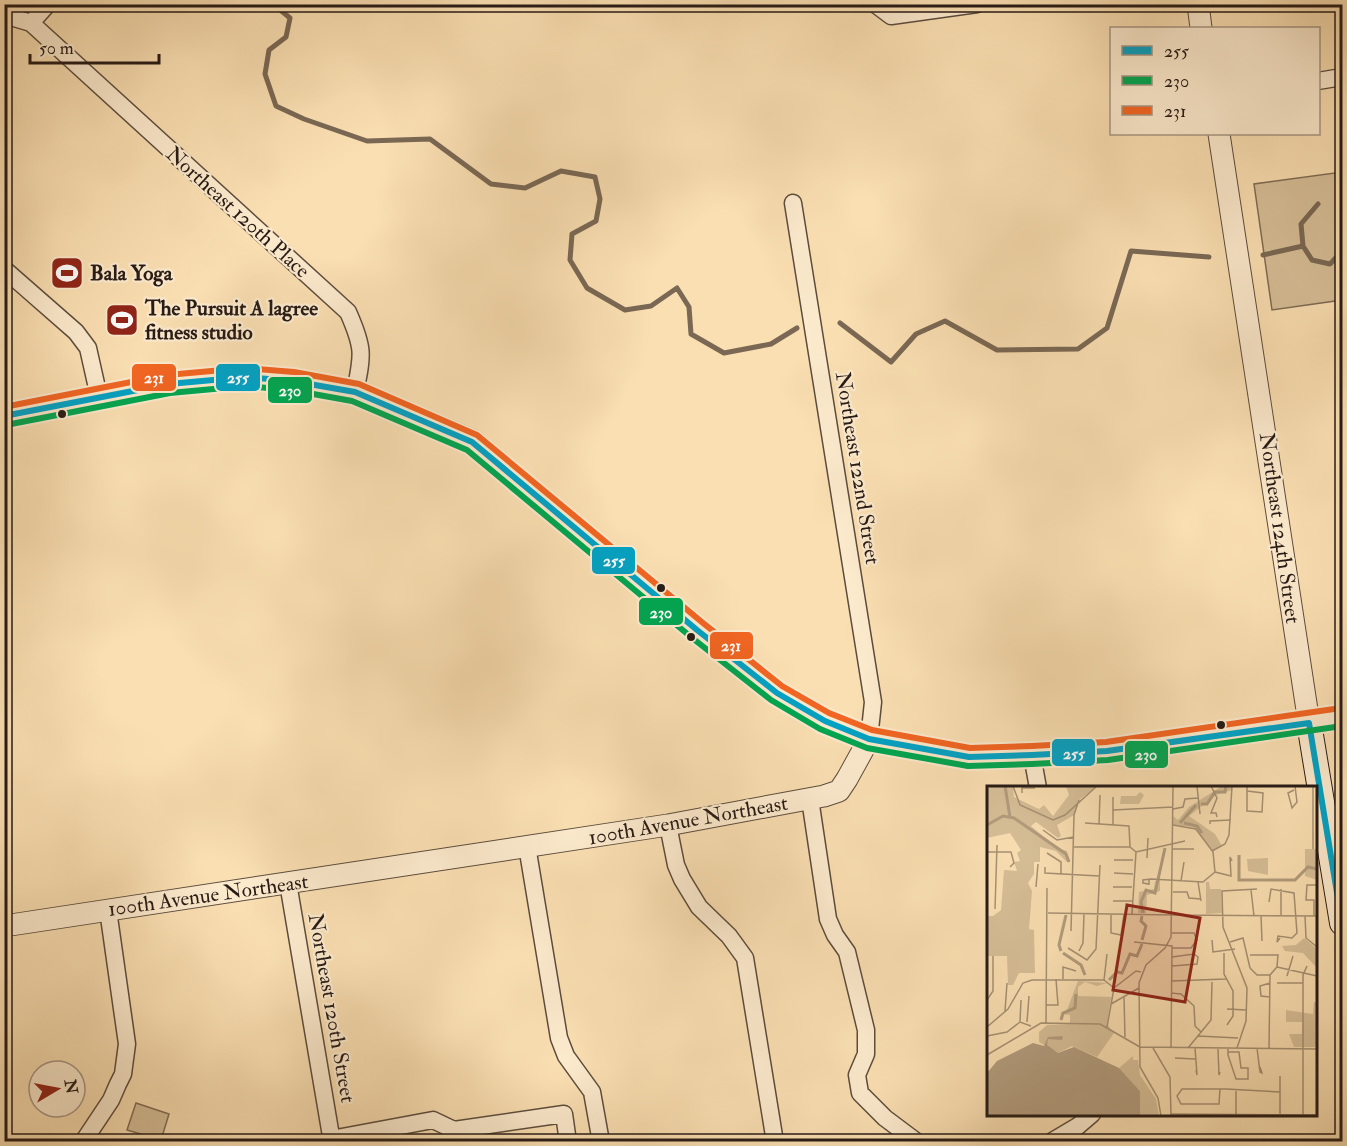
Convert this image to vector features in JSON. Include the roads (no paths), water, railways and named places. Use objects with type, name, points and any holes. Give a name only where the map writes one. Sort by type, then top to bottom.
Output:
[{"type":"main road","points":[[4,416],[169,384],[246,377],[292,381],[355,392],[472,442],[683,618],[777,693],[825,721],[869,739],[969,757],[1032,755],[1113,750],[1342,717]]},
{"type":"main road","name":"Northeast 124th Street","points":[[1308,723],[1342,923]]},
{"type":"street","points":[[4,15],[31,23],[48,4]]},
{"type":"street","points":[[878,8],[891,16],[903,16],[976,4]]},
{"type":"street","points":[[1198,4],[1201,27]]},
{"type":"street","name":"Northeast 120th Place","points":[[31,23],[348,312],[359,336],[362,357],[355,392]]},
{"type":"street","points":[[1320,81],[1342,77]]},
{"type":"street","name":"Northeast 124th Street","points":[[1219,135],[1308,723]]},
{"type":"street","name":"Northeast 122nd Street","points":[[793,203],[873,702],[869,739]]},
{"type":"street","points":[[4,269],[76,332],[88,348],[99,397]]},
{"type":"street","name":"100th Avenue Northeast","points":[[4,926],[668,825],[810,799],[839,791],[869,739]]},
{"type":"street","points":[[1032,755],[1038,786]]},
{"type":"street","points":[[810,799],[828,919],[835,935],[847,952],[866,1030],[866,1054],[857,1075],[860,1093],[885,1118],[917,1142]]},
{"type":"street","points":[[668,825],[676,865],[682,879],[699,907],[729,936],[745,958],[774,1142]]},
{"type":"street","points":[[527,846],[559,1038],[566,1056],[592,1092],[601,1142]]},
{"type":"street","name":"Northeast 120th Street","points":[[288,883],[332,1140]]},
{"type":"street","points":[[83,1142],[111,1100],[123,1074],[127,1044],[108,910]]},
{"type":"street","points":[[332,1140],[433,1120],[454,1130],[564,1114],[568,1142]]},
{"type":"street","points":[[1051,1142],[1090,1116]]},
{"type":"waterway","points":[[273,4],[290,18],[286,37],[269,50],[265,74],[276,106],[304,119],[367,141],[430,139],[491,184],[525,188],[561,171],[595,177],[600,199],[596,221],[572,234],[570,260],[587,288],[625,310],[651,306],[677,288],[689,307],[691,334],[724,353],[771,344],[797,328]]},
{"type":"waterway","points":[[1303,246],[1301,224],[1318,204]]},
{"type":"waterway","points":[[1263,255],[1303,246],[1312,260],[1330,264],[1342,251]]},
{"type":"waterway","points":[[840,323],[891,362],[916,334],[945,321],[997,350],[1078,349],[1107,328],[1131,251],[1209,257]]},
{"type":"place","name":"Bala Yoga","points":[[67,273]]},
{"type":"place","name":"The Pursuit A lagree fitness studio","points":[[122,320]]}]
